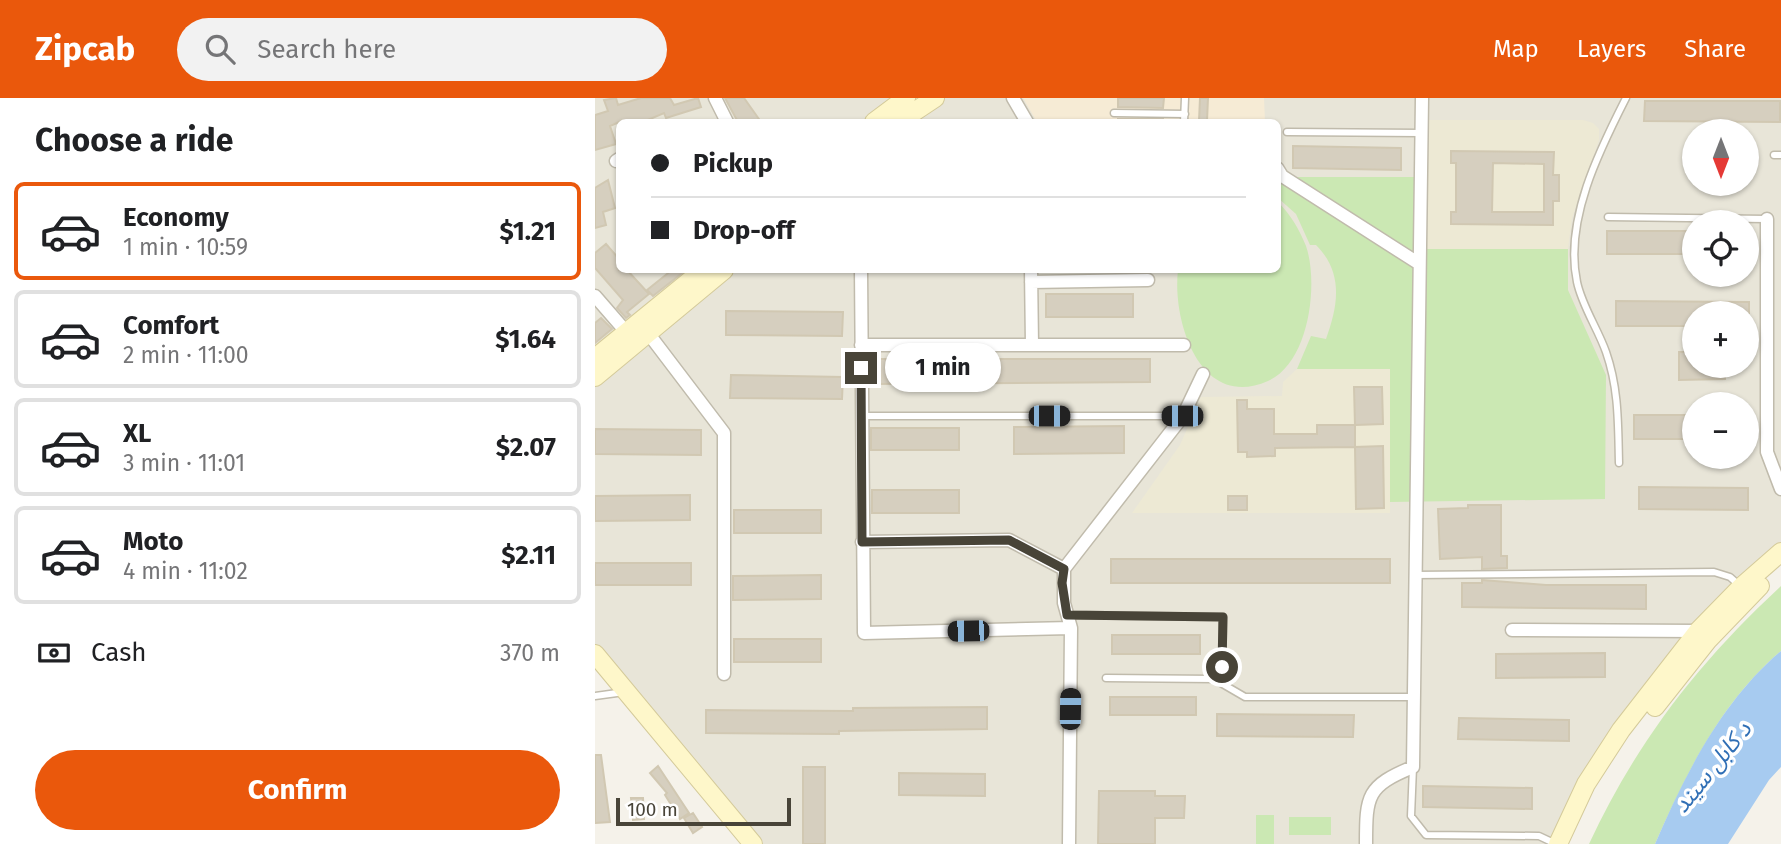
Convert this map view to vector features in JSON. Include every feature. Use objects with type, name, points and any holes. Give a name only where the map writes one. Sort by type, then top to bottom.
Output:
[{"type":"main road","points":[[878,119],[906,98]]},
{"type":"main road","points":[[904,119],[935,98]]},
{"type":"main road","points":[[595,358],[628,334],[699,273]]},
{"type":"main road","points":[[595,377],[720,273]]},
{"type":"main road","points":[[1557,844],[1586,784],[1621,730],[1698,631],[1741,587],[1781,552]]},
{"type":"main road","points":[[1572,844],[1597,790],[1631,737],[1708,640],[1749,596],[1781,568]]},
{"type":"main road","points":[[595,654],[753,844]]},
{"type":"main road","points":[[595,668],[742,844]]},
{"type":"street","points":[[715,98],[726,119]]},
{"type":"street","points":[[1013,98],[1025,119]]},
{"type":"street","points":[[1366,844],[1366,812],[1373,790],[1391,776],[1413,767],[1422,98]]},
{"type":"street","points":[[1281,175],[1418,263]]},
{"type":"street","points":[[1767,219],[1767,452],[1781,489]]},
{"type":"street","points":[[861,273],[865,633],[1071,628]]},
{"type":"street","points":[[1032,345],[1031,276],[1148,280]]},
{"type":"street","points":[[595,296],[628,334]]},
{"type":"street","points":[[648,333],[724,433],[724,674]]},
{"type":"street","points":[[861,345],[1184,345]]},
{"type":"street","points":[[1069,844],[1071,628],[1062,583],[1064,569],[1182,416],[1203,374]]},
{"type":"street","points":[[862,542],[1009,540],[1064,569]]},
{"type":"street","points":[[1512,630],[1698,631]]},
{"type":"lane","points":[[1184,119],[1185,98]]},
{"type":"lane","points":[[1619,463],[1618,394],[1606,351],[1577,284],[1575,267],[1578,225],[1589,180],[1626,98]]},
{"type":"lane","points":[[1114,113],[1185,114]]},
{"type":"lane","points":[[1287,132],[1421,133]]},
{"type":"lane","points":[[1608,217],[1767,219]]},
{"type":"lane","points":[[862,416],[1182,416]]},
{"type":"lane","points":[[1415,575],[1714,572],[1730,578],[1741,587]]},
{"type":"lane","points":[[1067,615],[1223,617],[1222,667]]},
{"type":"lane","points":[[1106,678],[1215,678],[1245,697],[1414,697]]},
{"type":"lane","points":[[595,696],[617,694]]},
{"type":"lane","points":[[1413,767],[1411,816],[1426,835],[1539,836],[1557,844]]},
{"type":"shaded area","points":[[595,98],[906,98],[878,119],[616,119],[616,273],[699,273],[595,358]]},
{"type":"shaded area","points":[[935,98],[1781,98],[1781,552],[1660,682],[1558,844],[753,844],[595,654],[595,377],[720,273],[1281,273],[1281,119],[904,119]]},
{"type":"shaded area","points":[[1023,98],[1264,98],[1265,119],[1035,119]]},
{"type":"shaded area","points":[[1426,120],[1583,120],[1593,123],[1599,129],[1599,140],[1572,218],[1568,249],[1424,249]]},
{"type":"shaded area","points":[[1390,368],[1390,513],[1132,513],[1180,445],[1201,397],[1282,396],[1283,382],[1297,369]]},
{"type":"green space","points":[[1281,177],[1425,177],[1424,249],[1568,249],[1568,290],[1606,375],[1605,499],[1390,502],[1390,369],[1297,369],[1311,336],[1326,339],[1336,290],[1331,267],[1316,245],[1310,245],[1296,214],[1281,201]]},
{"type":"green space","points":[[1281,205],[1294,222],[1306,246],[1311,281],[1307,321],[1293,358],[1282,372],[1268,381],[1244,387],[1224,383],[1208,373],[1195,356],[1186,335],[1177,291],[1178,273],[1281,273]]},
{"type":"green space","points":[[1781,586],[1781,651],[1740,693],[1707,740],[1679,791],[1655,844],[1589,844],[1628,771],[1672,705],[1723,644]]},
{"type":"green space","points":[[1256,815],[1274,815],[1274,844],[1256,844]]},
{"type":"green space","points":[[1289,817],[1331,817],[1331,835],[1289,835]]},
{"type":"water","name":"د کابل سيند","points":[[1781,651],[1781,767],[1769,780],[1728,844],[1655,844],[1692,765],[1707,740],[1741,692]]},
{"type":"building","points":[[616,98],[618,105],[641,98],[670,98],[674,105],[698,98],[701,107],[666,118],[664,113],[650,119],[616,119],[616,123],[610,126],[616,144],[595,150],[595,115],[608,111],[604,100]]},
{"type":"building","points":[[725,98],[744,98],[759,119],[736,119]]},
{"type":"building","points":[[1118,98],[1164,98],[1163,108],[1118,107]]},
{"type":"building","points":[[1200,98],[1208,98],[1207,119],[1199,119]]},
{"type":"building","points":[[1645,101],[1780,101],[1780,122],[1759,122],[1759,119],[1644,121]]},
{"type":"building","points":[[1293,146],[1401,148],[1401,170],[1293,168]]},
{"type":"building","points":[[1451,151],[1554,152],[1553,175],[1559,175],[1559,201],[1553,201],[1553,225],[1451,224],[1451,212],[1456,212],[1456,163],[1451,163]],"holes":[[[1493,163],[1544,164],[1544,212],[1492,212]]]},
{"type":"building","points":[[608,180],[615,208],[603,212],[606,225],[595,228],[595,188]]},
{"type":"building","points":[[1607,231],[1682,231],[1682,254],[1607,254]]},
{"type":"building","points":[[606,244],[616,256],[616,273],[630,273],[649,294],[627,312],[630,315],[626,318],[617,308],[623,300],[595,268],[595,253]]},
{"type":"building","points":[[668,273],[682,273],[653,296],[647,290]]},
{"type":"building","points":[[1046,294],[1133,294],[1133,317],[1046,317]]},
{"type":"building","points":[[1616,301],[1682,301],[1682,326],[1616,326]]},
{"type":"building","points":[[726,311],[843,312],[842,336],[726,335]]},
{"type":"building","points":[[601,318],[612,329],[595,343],[595,323]]},
{"type":"building","points":[[1679,352],[1682,352],[1682,378],[1725,379],[1679,380]]},
{"type":"building","points":[[873,359],[1150,359],[1150,382],[873,384]]},
{"type":"building","points":[[731,375],[843,377],[842,399],[730,398]]},
{"type":"building","points":[[1354,387],[1382,387],[1383,424],[1355,425]]},
{"type":"building","points":[[1237,400],[1247,400],[1247,409],[1274,409],[1274,434],[1317,434],[1317,425],[1355,425],[1355,447],[1275,448],[1275,456],[1247,457],[1247,452],[1238,452]]},
{"type":"building","points":[[1634,415],[1682,415],[1682,439],[1634,439]]},
{"type":"building","points":[[1124,426],[1124,453],[1014,454],[1014,427]]},
{"type":"building","points":[[871,428],[959,428],[959,450],[871,450]]},
{"type":"building","points":[[595,429],[701,430],[701,455],[595,454]]},
{"type":"building","points":[[1383,446],[1384,508],[1356,509],[1355,447]]},
{"type":"building","points":[[1639,487],[1748,488],[1748,510],[1639,509]]},
{"type":"building","points":[[872,490],[959,490],[959,513],[872,513]]},
{"type":"building","points":[[690,495],[690,520],[595,521],[595,496]]},
{"type":"building","points":[[1228,496],[1247,496],[1247,510],[1228,510]]},
{"type":"building","points":[[1468,505],[1501,505],[1501,556],[1507,556],[1507,568],[1482,569],[1482,557],[1440,559],[1438,509],[1468,508]]},
{"type":"building","points":[[734,510],[821,510],[821,533],[734,533]]},
{"type":"building","points":[[1111,559],[1390,559],[1390,583],[1111,583]]},
{"type":"building","points":[[595,563],[691,563],[691,585],[595,585]]},
{"type":"building","points":[[821,575],[821,599],[733,600],[733,576]]},
{"type":"building","points":[[1482,580],[1546,585],[1646,585],[1646,609],[1462,607],[1462,583],[1482,583]]},
{"type":"building","points":[[1112,635],[1200,635],[1200,654],[1112,654]]},
{"type":"building","points":[[734,639],[821,639],[821,662],[734,662]]},
{"type":"building","points":[[1605,653],[1605,677],[1496,678],[1496,654]]},
{"type":"building","points":[[1110,697],[1196,697],[1196,715],[1110,715]]},
{"type":"building","points":[[987,707],[987,729],[839,731],[839,734],[706,733],[706,710],[853,711],[853,708]]},
{"type":"building","points":[[1217,714],[1354,715],[1353,737],[1217,736]]},
{"type":"building","points":[[1459,718],[1569,720],[1569,741],[1458,739]]},
{"type":"building","points":[[595,755],[601,755],[610,822],[595,823]]},
{"type":"building","points":[[658,766],[689,813],[680,819],[665,795],[667,793],[650,773]]},
{"type":"building","points":[[803,767],[825,767],[825,844],[803,844]]},
{"type":"building","points":[[899,773],[985,774],[985,796],[899,795]]},
{"type":"building","points":[[1423,786],[1532,788],[1532,809],[1423,807]]},
{"type":"building","points":[[1099,791],[1155,791],[1155,796],[1185,796],[1184,818],[1155,818],[1155,844],[1098,844]]},
{"type":"building","points":[[631,798],[643,798],[644,819],[633,820]]},
{"type":"building","points":[[693,813],[702,827],[693,833],[684,818]]},
{"type":"route","points":[[861,368],[862,542],[1009,540],[1064,569],[1062,583],[1067,615],[1223,617],[1222,667]]}]
